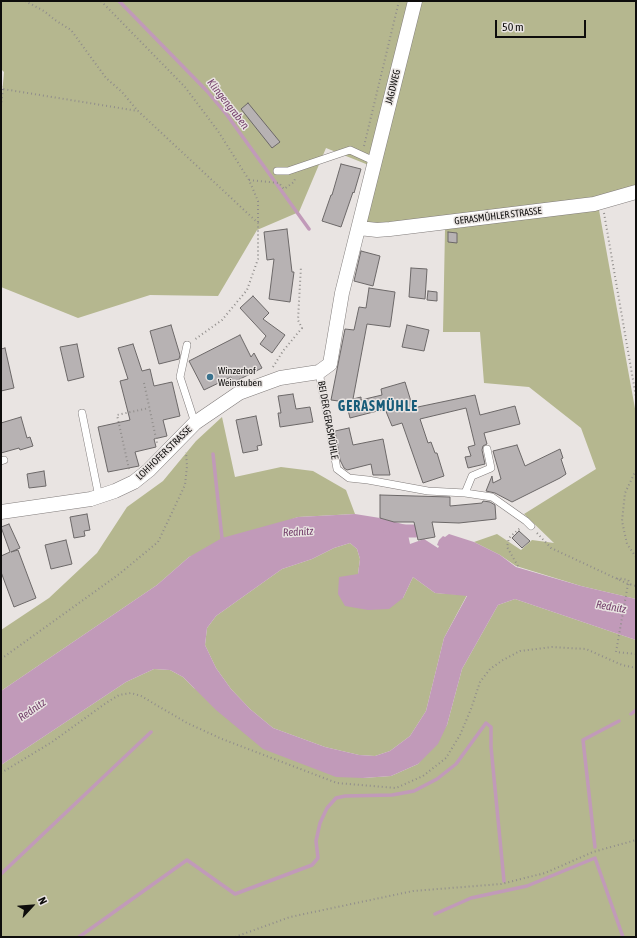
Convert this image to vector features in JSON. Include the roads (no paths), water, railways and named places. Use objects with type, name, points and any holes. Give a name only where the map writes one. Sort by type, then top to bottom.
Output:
[{"type":"street","name":"JAGDWEG","points":[[373,167],[415,1]]},
{"type":"street","name":"BEI DER GERASMÜHLE","points":[[319,372],[330,364],[342,293],[373,167]]},
{"type":"street","name":"GERASMÜHLER STRASSE","points":[[359,228],[377,230],[390,229],[594,204],[636,192]]},
{"type":"street","name":"LOHHOFER STRASSE","points":[[1,512],[99,497],[134,482],[149,470],[195,422],[239,394],[275,380],[319,372]]},
{"type":"lane","points":[[277,171],[288,171],[350,150],[373,167]]},
{"type":"lane","points":[[187,345],[180,377],[195,422]]},
{"type":"lane","name":"BEI DER GERASMÜHLE","points":[[319,372],[337,469],[349,478],[428,491],[466,493],[492,497],[529,524]]},
{"type":"lane","points":[[82,413],[99,497]]},
{"type":"lane","points":[[466,493],[472,476],[491,468],[487,449]]},
{"type":"water","name":"Rednitz","points":[[355,514],[380,518],[406,525],[410,544],[424,539],[438,548],[439,546],[437,545],[439,540],[443,536],[445,537],[449,534],[474,542],[500,555],[516,567],[581,586],[636,599],[636,640],[515,599],[498,605],[462,669],[447,725],[438,744],[418,764],[391,776],[363,778],[336,777],[263,749],[216,710],[183,677],[170,670],[154,669],[126,682],[1,765],[1,691],[157,585],[189,557],[222,538],[298,517]],"holes":[[[350,543],[357,549],[360,559],[358,574],[339,577],[338,594],[345,606],[368,610],[389,609],[403,598],[413,577],[435,593],[467,596],[444,638],[426,711],[410,736],[390,751],[375,756],[359,755],[325,747],[273,728],[250,709],[231,689],[216,668],[205,645],[207,628],[216,616],[282,569],[312,559],[334,548]]]},
{"type":"waterway","name":"Klingengraben","points":[[119,1],[207,91],[227,115],[309,229]]},
{"type":"waterway","points":[[213,454],[222,538]]},
{"type":"waterway","points":[[390,531],[416,531]]},
{"type":"waterway","points":[[631,714],[636,710]]},
{"type":"waterway","points":[[595,847],[583,740],[619,721]]},
{"type":"waterway","points":[[79,937],[187,860],[235,894],[312,865],[318,858],[316,841],[320,823],[327,808],[336,798],[345,796],[392,795],[414,791],[437,779],[456,764],[486,723],[491,727],[491,747],[504,881]]},
{"type":"waterway","points":[[1,874],[151,732]]},
{"type":"waterway","points":[[435,914],[471,898],[527,886],[595,858],[623,937]]},
{"type":"place","name":"Winzerhof Weinstuben","points":[[210,377]]},
{"type":"district","name":"GERASMÜHLE","points":[[378,407]]}]
